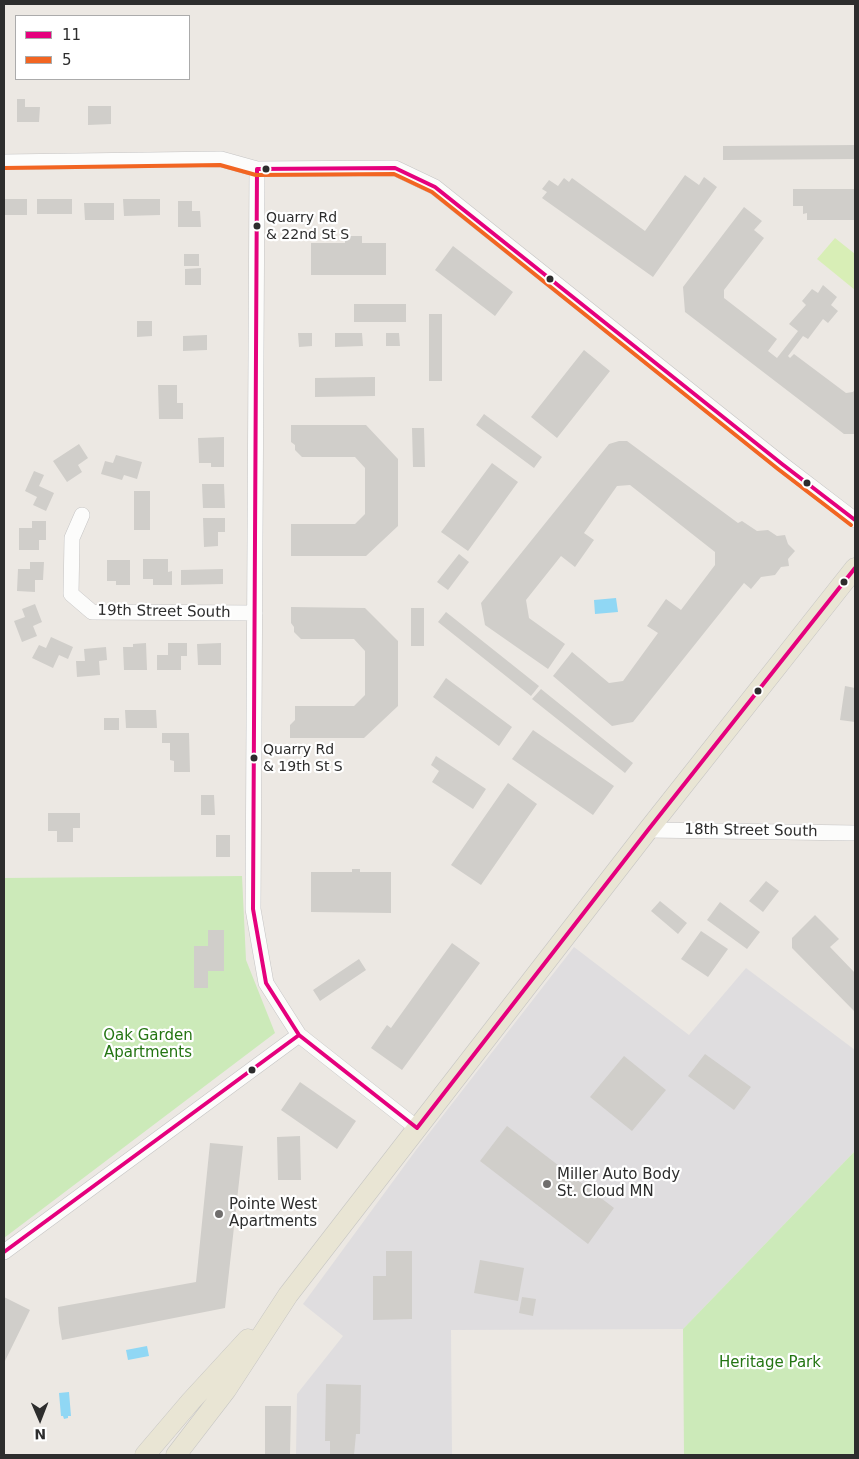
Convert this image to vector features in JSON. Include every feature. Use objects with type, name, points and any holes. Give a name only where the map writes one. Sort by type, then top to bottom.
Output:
[{"type":"main road","points":[[145,1455],[288,1295],[648,830],[855,568]]},
{"type":"main road","points":[[176,1455],[226,1390],[288,1295]]},
{"type":"street","points":[[4,162],[221,159],[257,169],[395,168],[435,187],[855,520]]},
{"type":"street","points":[[257,169],[253,909],[266,983],[299,1035],[417,1128]]},
{"type":"street","name":"19th Street South","points":[[82,514],[72,538],[71,594],[92,612],[255,613]]},
{"type":"street","name":"18th Street South","points":[[648,830],[855,833]]},
{"type":"street","points":[[4,1252],[299,1035]]},
{"type":"shaded area","points":[[574,947],[689,1035],[746,968],[855,1050],[855,1151],[683,1329],[451,1330],[452,1455],[296,1455],[297,1394],[343,1336],[303,1304],[416,1150]]},
{"type":"green space","points":[[835,238],[855,254],[855,290],[817,259]]},
{"type":"green space","name":"Oak Garden Apartments","points":[[242,876],[246,960],[275,1033],[4,1238],[4,878]]},
{"type":"green space","name":"Heritage Park","points":[[855,1151],[855,1455],[684,1455],[683,1329]]},
{"type":"water","points":[[616,598],[618,612],[595,614],[594,600]]},
{"type":"water","points":[[147,1346],[149,1356],[128,1360],[126,1350]]},
{"type":"water","points":[[69,1392],[71,1416],[64,1419],[61,1416],[59,1393]]},
{"type":"building","points":[[17,99],[25,99],[25,107],[40,107],[39,122],[17,122]]},
{"type":"building","points":[[88,106],[111,106],[111,124],[88,125]]},
{"type":"building","points":[[855,145],[855,159],[723,160],[723,146]]},
{"type":"building","points":[[685,175],[699,185],[704,177],[717,187],[653,277],[542,198],[547,192],[542,189],[549,180],[558,186],[564,178],[569,182],[572,178],[645,231]]},
{"type":"building","points":[[793,189],[855,189],[855,220],[807,220],[807,213],[803,214],[803,206],[793,206]]},
{"type":"building","points":[[4,199],[27,199],[27,215],[4,215]]},
{"type":"building","points":[[37,199],[72,199],[72,214],[37,214]]},
{"type":"building","points":[[123,199],[160,199],[160,215],[124,216]]},
{"type":"building","points":[[178,201],[192,201],[192,211],[200,211],[201,227],[178,227]]},
{"type":"building","points":[[84,203],[114,203],[114,220],[85,220]]},
{"type":"building","points":[[744,207],[762,221],[754,230],[764,238],[724,290],[724,298],[777,339],[768,351],[777,358],[798,331],[789,324],[806,305],[802,301],[812,289],[818,293],[823,285],[837,297],[831,305],[838,311],[828,323],[823,319],[808,339],[803,336],[788,356],[790,358],[794,354],[846,393],[853,392],[855,389],[855,434],[844,434],[685,312],[683,287]]},
{"type":"building","points":[[345,236],[362,236],[362,243],[386,243],[386,275],[311,275],[311,243],[345,243]]},
{"type":"building","points":[[453,246],[513,292],[495,316],[435,270]]},
{"type":"building","points":[[184,254],[199,254],[199,266],[184,266]]},
{"type":"building","points":[[201,268],[201,285],[185,285],[185,269]]},
{"type":"building","points":[[354,304],[406,304],[406,322],[354,322]]},
{"type":"building","points":[[429,314],[442,314],[442,381],[429,381]]},
{"type":"building","points":[[137,321],[152,321],[152,336],[137,337]]},
{"type":"building","points":[[298,333],[312,333],[312,346],[299,347]]},
{"type":"building","points":[[335,333],[362,333],[363,346],[335,347]]},
{"type":"building","points":[[386,333],[399,333],[400,346],[386,346]]},
{"type":"building","points":[[207,335],[207,350],[183,351],[183,336]]},
{"type":"building","points":[[584,350],[610,371],[557,438],[531,417]]},
{"type":"building","points":[[375,377],[375,396],[315,397],[315,378]]},
{"type":"building","points":[[158,385],[177,385],[177,403],[183,403],[183,419],[159,419]]},
{"type":"building","points":[[484,414],[542,457],[534,468],[476,425]]},
{"type":"building","points":[[291,425],[366,425],[398,459],[398,526],[366,556],[291,556],[291,524],[355,524],[365,514],[365,468],[355,457],[302,457],[295,450],[295,445],[291,442]]},
{"type":"building","points":[[412,428],[424,428],[425,467],[413,467]]},
{"type":"building","points":[[224,437],[224,467],[211,467],[211,463],[199,463],[198,438]]},
{"type":"building","points":[[627,441],[738,523],[742,521],[757,531],[768,530],[777,536],[785,535],[788,544],[795,551],[788,559],[789,566],[781,567],[775,575],[761,577],[751,589],[744,583],[633,722],[612,726],[553,676],[572,652],[609,683],[623,681],[658,633],[647,626],[666,599],[681,610],[715,565],[715,552],[630,485],[617,486],[584,533],[594,540],[575,567],[561,556],[526,600],[529,618],[565,644],[548,669],[485,625],[481,603],[609,444]]},
{"type":"building","points":[[79,444],[88,458],[78,465],[82,472],[67,482],[53,461]]},
{"type":"building","points":[[116,455],[142,462],[137,479],[124,475],[122,480],[101,474],[105,461],[113,463]]},
{"type":"building","points":[[492,463],[518,482],[468,551],[441,532]]},
{"type":"building","points":[[34,471],[44,475],[39,486],[54,493],[46,511],[33,505],[37,497],[25,491]]},
{"type":"building","points":[[202,484],[224,484],[225,508],[203,508]]},
{"type":"building","points":[[134,491],[150,491],[150,530],[134,530]]},
{"type":"building","points":[[203,518],[225,518],[225,532],[218,532],[218,546],[204,547]]},
{"type":"building","points":[[32,521],[46,521],[46,540],[39,540],[39,550],[19,550],[19,528],[32,528]]},
{"type":"building","points":[[459,554],[469,562],[448,590],[437,582]]},
{"type":"building","points":[[143,559],[168,559],[168,572],[172,571],[172,585],[153,585],[153,579],[143,579]]},
{"type":"building","points":[[107,560],[130,560],[130,585],[116,585],[116,581],[107,581]]},
{"type":"building","points":[[30,562],[44,562],[43,580],[35,580],[35,592],[17,591],[18,569],[30,569]]},
{"type":"building","points":[[223,569],[223,584],[181,585],[181,570]]},
{"type":"building","points":[[35,604],[42,622],[33,626],[37,636],[22,642],[14,621],[25,617],[22,609]]},
{"type":"building","points":[[291,607],[365,608],[398,641],[398,706],[364,738],[290,738],[290,725],[295,720],[295,706],[354,706],[365,695],[365,651],[354,639],[301,639],[294,632],[294,627],[291,623]]},
{"type":"building","points":[[411,608],[424,608],[424,646],[411,646]]},
{"type":"building","points":[[446,612],[539,686],[531,696],[438,622]]},
{"type":"building","points":[[51,637],[73,647],[68,659],[59,655],[53,668],[32,658],[39,645],[46,648]]},
{"type":"building","points":[[146,643],[147,670],[124,670],[123,647],[133,647],[133,644]]},
{"type":"building","points":[[168,643],[187,643],[187,656],[181,656],[181,670],[157,670],[157,655],[168,655]]},
{"type":"building","points":[[221,643],[221,665],[198,665],[197,644]]},
{"type":"building","points":[[106,647],[107,660],[99,661],[100,675],[77,677],[76,661],[85,661],[84,649]]},
{"type":"building","points":[[446,678],[512,727],[499,746],[433,697]]},
{"type":"building","points":[[845,686],[855,688],[855,722],[840,720]]},
{"type":"building","points":[[541,689],[633,763],[625,773],[532,699]]},
{"type":"building","points":[[125,710],[156,710],[157,728],[126,728]]},
{"type":"building","points":[[104,718],[119,718],[119,730],[104,730]]},
{"type":"building","points":[[533,730],[614,786],[593,815],[512,759]]},
{"type":"building","points":[[162,733],[189,733],[190,772],[174,772],[174,761],[170,760],[170,743],[162,743]]},
{"type":"building","points":[[436,756],[486,789],[473,809],[432,782],[439,771],[431,765]]},
{"type":"building","points":[[508,783],[537,804],[481,885],[451,865]]},
{"type":"building","points":[[201,795],[214,795],[215,815],[201,815]]},
{"type":"building","points":[[48,813],[80,813],[80,828],[73,828],[73,842],[57,842],[57,831],[48,831]]},
{"type":"building","points":[[216,835],[230,835],[230,857],[216,857]]},
{"type":"building","points":[[352,869],[360,869],[360,872],[391,872],[391,913],[311,912],[311,872],[352,872]]},
{"type":"building","points":[[766,881],[779,891],[763,912],[749,901]]},
{"type":"building","points":[[660,901],[687,923],[678,934],[651,911]]},
{"type":"building","points":[[720,902],[760,932],[747,949],[707,920]]},
{"type":"building","points":[[815,915],[839,939],[830,947],[855,973],[855,1012],[792,948],[792,938]]},
{"type":"building","points":[[208,930],[224,930],[224,971],[208,971],[208,988],[194,988],[194,946],[208,946]]},
{"type":"building","points":[[701,931],[728,949],[708,977],[681,959]]},
{"type":"building","points":[[452,943],[480,963],[402,1070],[371,1048],[387,1025],[391,1028]]},
{"type":"building","points":[[359,959],[366,970],[320,1001],[313,990]]},
{"type":"building","points":[[705,1054],[751,1087],[734,1110],[688,1076]]},
{"type":"building","points":[[624,1056],[666,1090],[632,1131],[590,1097]]},
{"type":"building","points":[[300,1082],[356,1121],[337,1149],[281,1110]]},
{"type":"building","name":"Miller Auto Body St. Cloud MN","points":[[507,1126],[614,1208],[588,1244],[480,1161]]},
{"type":"building","points":[[300,1136],[301,1180],[278,1180],[277,1137]]},
{"type":"building","name":"Pointe West Apartments","points":[[210,1143],[243,1146],[225,1308],[62,1340],[58,1307],[196,1282]]},
{"type":"building","points":[[386,1251],[412,1251],[412,1319],[373,1320],[373,1276],[386,1276]]},
{"type":"building","points":[[480,1260],[524,1268],[518,1301],[474,1293]]},
{"type":"building","points":[[4,1297],[30,1310],[4,1363]]},
{"type":"building","points":[[522,1297],[536,1299],[533,1316],[519,1313]]},
{"type":"building","points":[[326,1384],[361,1385],[360,1434],[356,1434],[354,1455],[330,1455],[330,1441],[325,1441]]},
{"type":"building","points":[[265,1406],[291,1406],[290,1455],[265,1455]]},
{"type":"transit line","name":"5","points":[[4,168],[220,165],[256,175],[394,174],[432,192],[778,469],[851,525]]},
{"type":"transit line","name":"11","points":[[855,520],[435,187],[395,168],[257,169],[253,909],[266,983],[299,1035],[417,1128],[648,830],[855,568]]},
{"type":"transit line","name":"11","points":[[4,1252],[299,1035]]},
{"type":"place","name":"Quarry Rd & 22nd St S","points":[[257,226]]},
{"type":"place","name":"Quarry Rd & 19th St S","points":[[254,758]]},
{"type":"place","name":"Miller Auto Body St. Cloud MN","points":[[547,1184]]},
{"type":"place","name":"Pointe West Apartments","points":[[219,1214]]}]
